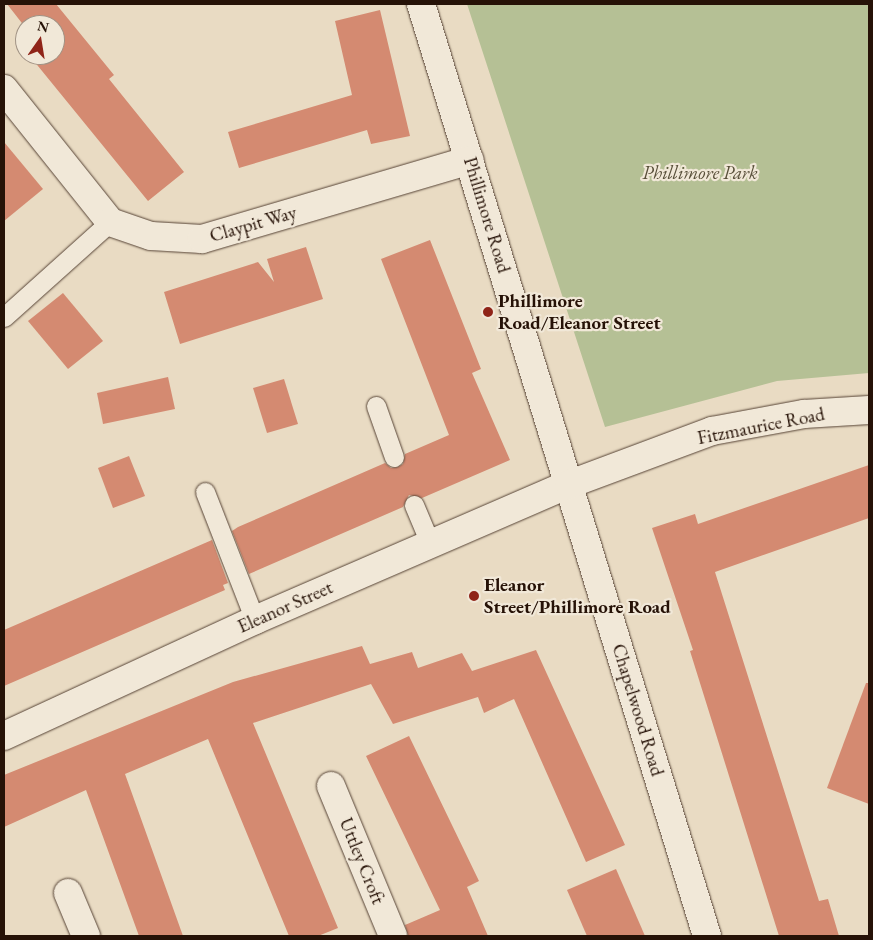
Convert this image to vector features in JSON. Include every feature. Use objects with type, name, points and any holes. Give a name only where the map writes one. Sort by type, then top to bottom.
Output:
[{"type":"street","name":"Phillimore Road","points":[[421,4],[570,484]]},
{"type":"street","points":[[4,89],[110,222]]},
{"type":"street","name":"Claypit Way","points":[[110,222],[151,236],[202,239],[470,160]]},
{"type":"street","name":"Fitzmaurice Road","points":[[570,484],[712,432],[804,414],[869,410]]},
{"type":"street","name":"Eleanor Street","points":[[4,736],[255,620],[570,484]]},
{"type":"street","name":"Chapelwood Road","points":[[570,484],[707,936]]},
{"type":"street","name":"Uttley Croft","points":[[331,786],[393,936]]},
{"type":"street","points":[[68,893],[86,936]]},
{"type":"lane","points":[[4,317],[110,222]]},
{"type":"lane","points":[[376,406],[394,457]]},
{"type":"lane","points":[[205,492],[255,620]]},
{"type":"lane","points":[[414,505],[430,543]]},
{"type":"green space","name":"Phillimore Park","points":[[467,4],[869,4],[869,373],[777,381],[605,427]]},
{"type":"building","points":[[7,4],[56,4],[65,15],[16,15]]},
{"type":"building","points":[[380,10],[410,136],[371,144],[367,130],[239,168],[228,132],[352,95],[335,21]]},
{"type":"building","points":[[65,15],[114,75],[109,79],[184,172],[148,201],[37,65],[65,65]]},
{"type":"building","points":[[4,142],[43,189],[4,221]]},
{"type":"building","points":[[430,240],[481,369],[472,373],[510,460],[422,498],[409,495],[403,507],[249,574],[232,531],[385,463],[391,468],[398,467],[403,464],[405,454],[449,435],[381,259]]},
{"type":"building","points":[[306,247],[323,299],[180,344],[164,292],[258,262],[274,282],[267,259]]},
{"type":"building","points":[[63,293],[103,341],[68,369],[28,321]]},
{"type":"building","points":[[168,377],[175,409],[103,424],[97,393]]},
{"type":"building","points":[[284,379],[298,424],[267,433],[253,388]]},
{"type":"building","points":[[129,456],[145,496],[113,508],[98,468]]},
{"type":"building","points":[[869,465],[869,518],[715,572],[819,901],[828,899],[839,936],[779,936],[690,651],[693,650],[652,528],[695,514],[698,524]]},
{"type":"building","points":[[212,540],[228,583],[223,585],[225,590],[4,686],[4,630]]},
{"type":"building","points":[[362,646],[370,664],[412,652],[418,668],[462,653],[472,671],[536,650],[625,845],[586,862],[514,699],[484,713],[478,697],[393,724],[371,684],[253,723],[338,928],[318,936],[289,936],[208,739],[125,774],[183,936],[139,936],[86,790],[4,827],[4,775],[233,682]]},
{"type":"building","points":[[866,683],[869,683],[869,804],[827,788]]},
{"type":"building","points":[[409,736],[479,881],[467,887],[488,936],[408,936],[405,925],[440,910],[366,756]]},
{"type":"building","points":[[616,869],[645,936],[587,936],[567,890]]},
{"type":"place","name":"Phillimore Road/Eleanor Street","points":[[488,312]]},
{"type":"place","name":"Eleanor Street/Phillimore Road","points":[[474,596]]}]
